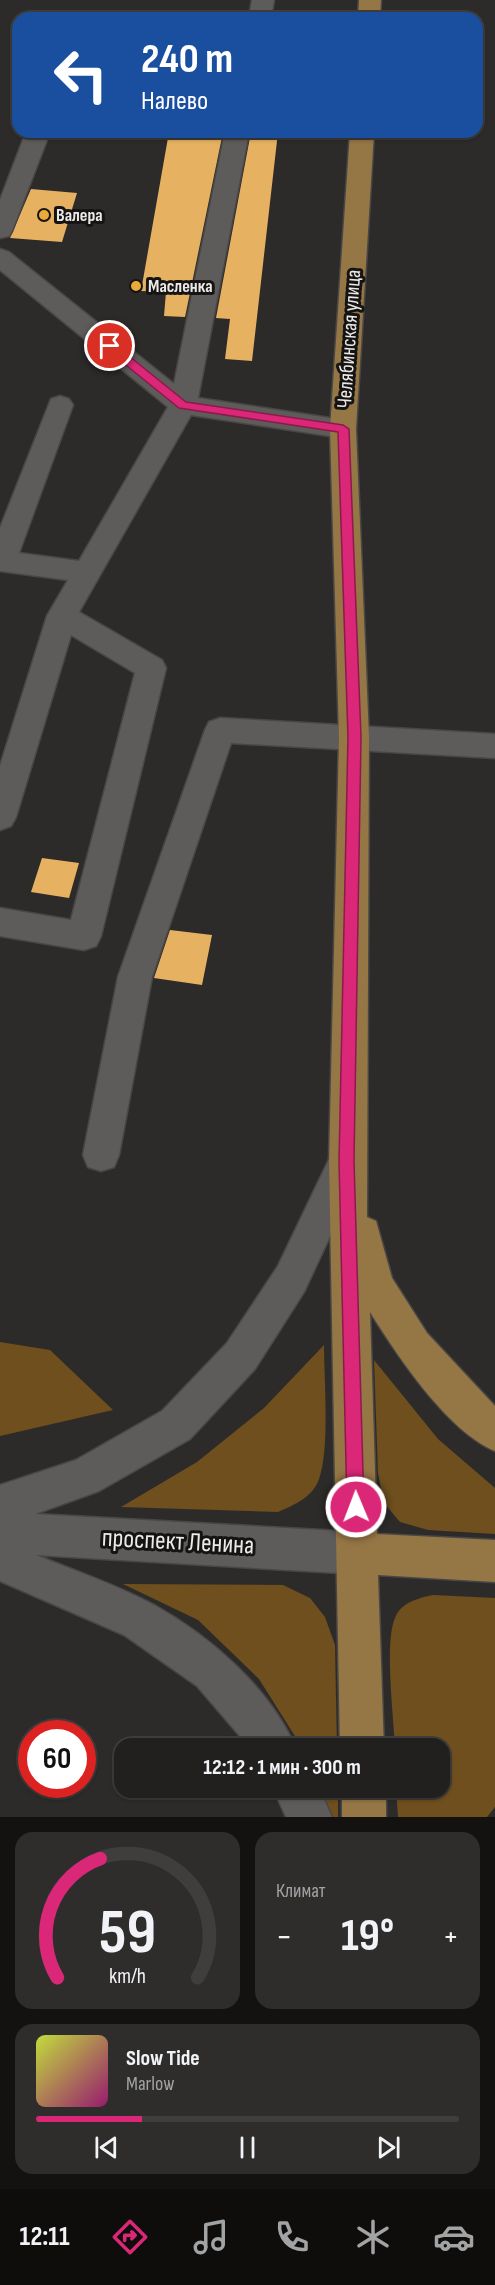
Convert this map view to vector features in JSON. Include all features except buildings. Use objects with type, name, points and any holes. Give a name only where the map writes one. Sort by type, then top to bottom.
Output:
[{"type":"main road","name":"Челябинская улица","points":[[362,138],[343,429],[354,737],[347,1161],[362,1738]]},
{"type":"main road","points":[[347,1161],[374,1284],[413,1346],[476,1416],[495,1431]]},
{"type":"main road","points":[[357,1553],[495,1561]]},
{"type":"main road","points":[[364,1798],[364,1817]]},
{"type":"street","points":[[0,231],[36,138]]},
{"type":"street","points":[[0,817],[62,616],[183,405],[236,138]]},
{"type":"street","points":[[0,257],[183,405],[343,429]]},
{"type":"street","points":[[60,405],[2,561],[87,572]]},
{"type":"street","points":[[0,922],[84,936],[151,668],[62,616]]},
{"type":"street","points":[[101,1155],[135,977],[220,730],[495,746]]},
{"type":"street","points":[[0,1505],[85,1477],[176,1425],[241,1356],[291,1279],[347,1161]]},
{"type":"street","name":"проспект Ленина","points":[[0,1532],[357,1553]]},
{"type":"street","points":[[0,1560],[139,1620],[212,1671],[265,1731],[268,1738]]},
{"type":"street","points":[[300,1798],[310,1817]]},
{"type":"shaded area","points":[[0,1342],[50,1350],[113,1410],[0,1436]]},
{"type":"shaded area","points":[[324,1345],[326,1414],[324,1450],[319,1479],[308,1496],[278,1512],[121,1507],[197,1462],[264,1408]]},
{"type":"shaded area","points":[[374,1360],[438,1439],[495,1488],[495,1534],[428,1530],[400,1522],[384,1503],[378,1473]]},
{"type":"shaded area","points":[[123,1584],[283,1585],[310,1598],[325,1617],[335,1645],[337,1738],[296,1738],[259,1679],[198,1620]]},
{"type":"shaded area","points":[[433,1595],[495,1598],[495,1807],[487,1817],[398,1817],[397,1798],[450,1798],[450,1738],[394,1738],[390,1682],[392,1630],[398,1613],[406,1604]]},
{"type":"shaded area","points":[[324,1798],[338,1798],[338,1817],[332,1817]]},
{"type":"place","name":"Валера","points":[[44,215]]},
{"type":"place","name":"Масленка","points":[[136,286]]},
{"type":"route","points":[[110,346],[183,405],[343,429],[354,737],[347,1161],[356,1507]]}]
